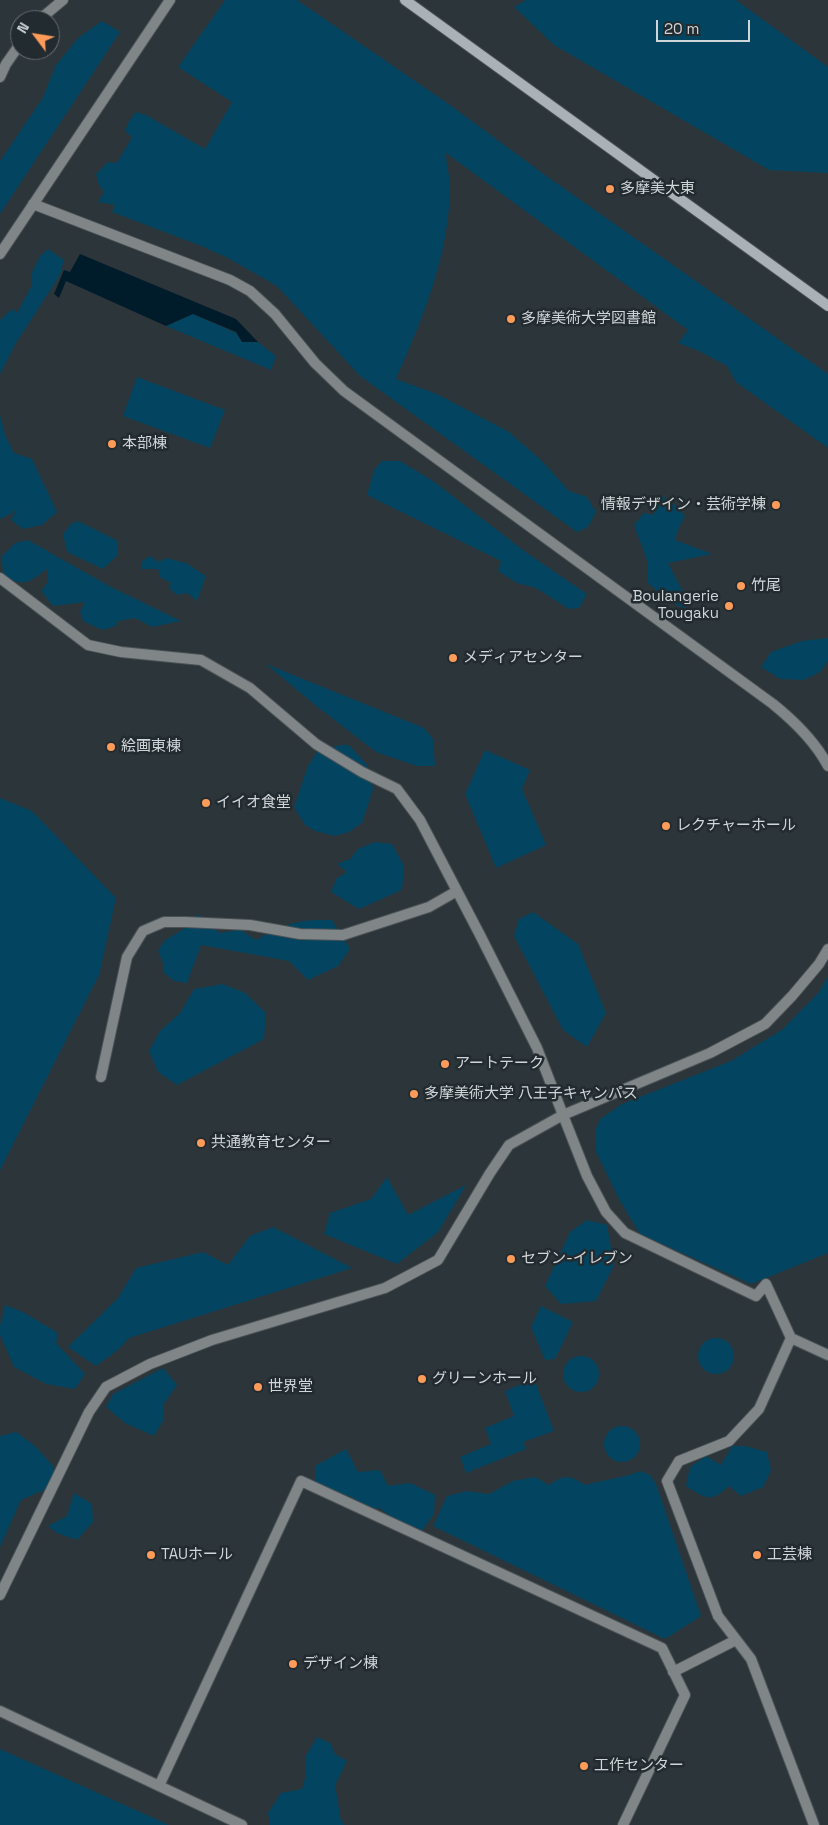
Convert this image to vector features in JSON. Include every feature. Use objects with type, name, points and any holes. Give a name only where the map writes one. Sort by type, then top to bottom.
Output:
[{"type":"street","points":[[405,0],[828,306]]},
{"type":"lane","points":[[51,10],[63,0]]},
{"type":"lane","points":[[0,254],[170,0]]},
{"type":"lane","points":[[0,77],[10,58]]},
{"type":"lane","points":[[33,204],[230,280],[250,291],[275,314],[315,363],[344,391],[772,704],[793,721],[822,755],[828,766]]},
{"type":"lane","points":[[0,578],[88,645],[121,652],[201,660],[250,688],[316,744],[362,772],[397,790],[420,820],[537,1048],[587,1176],[606,1212],[625,1233],[756,1296],[766,1284],[791,1338],[828,1355]]},
{"type":"lane","points":[[101,1077],[127,958],[143,931],[164,922],[185,922],[250,925],[300,934],[343,935],[429,908],[457,891]]},
{"type":"lane","points":[[0,1595],[89,1412],[106,1386],[150,1364],[212,1340],[385,1288],[438,1260],[490,1172],[509,1145],[563,1115],[710,1053],[765,1024],[819,964],[828,949]]},
{"type":"lane","points":[[791,1338],[759,1409],[729,1442],[679,1460],[667,1481],[718,1616],[751,1659],[814,1825]]},
{"type":"lane","points":[[159,1786],[301,1481],[662,1648],[685,1695],[622,1825]]},
{"type":"lane","points":[[673,1672],[736,1640]]},
{"type":"lane","points":[[0,1710],[242,1825]]},
{"type":"shaded area","points":[[225,0],[297,0],[450,105],[545,175],[828,374],[828,448],[736,382],[727,366],[699,351],[678,343],[688,330],[446,153],[450,188],[445,238],[440,262],[416,333],[396,379],[437,394],[509,432],[542,461],[569,491],[587,497],[596,512],[588,527],[577,532],[360,376],[277,286],[228,258],[112,212],[115,205],[98,202],[104,192],[99,185],[96,174],[108,162],[117,163],[132,137],[125,131],[129,121],[136,112],[146,115],[205,149],[232,102],[178,67]]},
{"type":"shaded area","points":[[526,0],[736,0],[828,67],[828,173],[769,170],[554,45],[514,7]]},
{"type":"shaded area","points":[[102,21],[120,32],[0,214],[0,161],[42,99],[56,65],[78,38]]},
{"type":"shaded area","points":[[48,249],[64,260],[60,275],[16,343],[0,374],[0,320],[12,309],[17,313],[32,285],[32,272],[40,256]]},
{"type":"shaded area","points":[[80,254],[236,319],[258,342],[242,342],[236,332],[193,314],[166,326],[66,281],[59,298],[54,294],[64,270],[70,272]]},
{"type":"shaded area","points":[[193,314],[236,333],[242,342],[258,342],[276,356],[271,370],[166,326]]},
{"type":"shaded area","points":[[137,377],[225,410],[210,448],[123,416]]},
{"type":"shaded area","points":[[0,415],[5,435],[14,453],[32,459],[57,512],[42,525],[23,529],[11,520],[17,508],[11,514],[0,519]]},
{"type":"shaded area","points":[[382,461],[400,461],[433,481],[527,553],[587,594],[579,608],[569,609],[536,588],[517,583],[498,571],[501,561],[367,495],[374,470]]},
{"type":"shaded area","points":[[662,496],[675,505],[685,516],[675,540],[712,554],[668,563],[688,602],[685,609],[669,601],[648,583],[648,563],[634,525],[644,513],[655,515],[650,507]]},
{"type":"shaded area","points":[[78,521],[118,541],[118,555],[103,569],[67,552],[63,534],[71,524]]},
{"type":"shaded area","points":[[28,540],[109,586],[181,621],[152,627],[135,618],[118,621],[116,626],[102,630],[83,621],[80,612],[85,602],[53,606],[41,591],[48,582],[47,569],[27,582],[18,582],[4,577],[1,557],[15,543]]},
{"type":"shaded area","points":[[150,556],[159,562],[166,558],[186,563],[206,576],[197,601],[187,593],[177,595],[169,588],[171,583],[160,577],[158,569],[141,569],[142,561]]},
{"type":"shaded area","points":[[828,638],[828,661],[820,672],[804,680],[780,679],[761,667],[771,652],[802,641]]},
{"type":"shaded area","points":[[266,664],[424,728],[433,739],[435,766],[417,766],[376,752]]},
{"type":"shaded area","points":[[340,745],[349,745],[368,766],[373,789],[362,823],[349,832],[335,836],[315,831],[305,825],[294,807],[308,766],[317,752]]},
{"type":"shaded area","points":[[485,750],[530,770],[522,789],[546,845],[496,868],[465,794]]},
{"type":"shaded area","points":[[0,798],[32,811],[116,898],[99,975],[0,1170]]},
{"type":"shaded area","points":[[375,842],[392,844],[404,866],[402,890],[359,909],[331,892],[336,879],[347,872],[337,864],[350,859],[358,849]]},
{"type":"shaded area","points":[[533,912],[578,944],[606,1013],[587,1047],[563,1030],[514,936],[519,919]]},
{"type":"shaded area","points":[[198,914],[219,933],[240,930],[256,940],[292,924],[309,920],[332,920],[350,949],[338,966],[308,980],[289,961],[201,945],[187,983],[174,981],[163,972],[163,963],[158,951],[164,941],[182,930]]},
{"type":"shaded area","points":[[828,976],[828,1253],[751,1284],[640,1234],[620,1201],[596,1152],[595,1131],[600,1119],[622,1104],[731,1061],[783,1029],[819,992]]},
{"type":"shaded area","points":[[223,984],[245,993],[266,1013],[264,1039],[177,1085],[158,1072],[149,1051],[160,1031],[180,1013],[194,989]]},
{"type":"shaded area","points":[[387,1177],[408,1215],[466,1185],[438,1232],[397,1264],[324,1234],[330,1213],[371,1199]]},
{"type":"shaded area","points":[[587,1220],[607,1225],[614,1265],[596,1301],[561,1304],[545,1286],[570,1232]]},
{"type":"shaded area","points":[[273,1227],[352,1268],[129,1338],[118,1350],[96,1366],[68,1347],[118,1298],[136,1268],[203,1252],[228,1265],[250,1236]]},
{"type":"shaded area","points":[[5,1305],[23,1312],[58,1333],[56,1343],[85,1374],[75,1389],[46,1384],[14,1367],[0,1335]]},
{"type":"shaded area","points":[[541,1306],[573,1322],[555,1359],[545,1360],[531,1327]]},
{"type":"shaded area","points":[[716,1338],[723,1339],[729,1343],[733,1349],[733,1363],[729,1369],[723,1373],[716,1374],[709,1373],[703,1369],[699,1363],[698,1356],[699,1349],[703,1343],[709,1339]]},
{"type":"shaded area","points":[[581,1356],[588,1357],[594,1361],[598,1367],[598,1381],[594,1387],[588,1391],[581,1392],[574,1391],[568,1387],[564,1381],[563,1374],[564,1367],[568,1361],[574,1357]]},
{"type":"shaded area","points":[[163,1368],[177,1385],[163,1405],[164,1419],[154,1436],[125,1423],[106,1407],[113,1394]]},
{"type":"shaded area","points":[[534,1379],[554,1431],[523,1442],[526,1449],[466,1473],[460,1457],[491,1444],[485,1428],[514,1416],[505,1391]]},
{"type":"shaded area","points":[[622,1426],[629,1427],[635,1431],[639,1437],[639,1451],[635,1457],[629,1461],[622,1462],[615,1461],[609,1457],[605,1451],[604,1444],[605,1437],[609,1431],[615,1427]]},
{"type":"shaded area","points":[[16,1432],[35,1446],[54,1467],[51,1487],[21,1500],[0,1547],[0,1436]]},
{"type":"shaded area","points":[[732,1446],[745,1446],[767,1452],[771,1470],[763,1487],[741,1496],[729,1486],[717,1495],[708,1497],[698,1494],[686,1486],[690,1467],[706,1456],[721,1465]]},
{"type":"shaded area","points":[[346,1449],[358,1472],[380,1470],[388,1486],[410,1483],[435,1495],[434,1514],[421,1532],[397,1522],[380,1508],[368,1511],[349,1496],[325,1496],[315,1485],[315,1466]]},
{"type":"shaded area","points":[[640,1471],[650,1475],[656,1484],[701,1616],[665,1639],[433,1526],[447,1496],[467,1491],[489,1494],[513,1481],[535,1477],[549,1485],[567,1477],[585,1485]]},
{"type":"shaded area","points":[[74,1493],[92,1504],[93,1522],[77,1540],[57,1533],[48,1526],[67,1516]]},
{"type":"shaded area","points":[[317,1737],[330,1743],[335,1754],[347,1761],[335,1785],[341,1821],[345,1825],[270,1825],[268,1813],[281,1793],[302,1789],[306,1775],[305,1757]]},
{"type":"shaded area","points":[[0,1749],[169,1825],[0,1825]]},
{"type":"place","name":"多摩美大東","points":[[610,189]]},
{"type":"place","name":"多摩美術大学図書館","points":[[511,319]]},
{"type":"place","name":"本部棟","points":[[112,444]]},
{"type":"place","name":"情報デザイン・芸術学棟","points":[[776,505]]},
{"type":"place","name":"竹尾","points":[[741,586]]},
{"type":"place","name":"Boulangerie Tougaku","points":[[729,606]]},
{"type":"place","name":"メディアセンター","points":[[453,658]]},
{"type":"place","name":"絵画東棟","points":[[111,747]]},
{"type":"place","name":"イイオ食堂","points":[[206,803]]},
{"type":"place","name":"レクチャーホール","points":[[666,826]]},
{"type":"place","name":"アートテーク","points":[[445,1064]]},
{"type":"place","name":"多摩美術大学 八王子キャンパス","points":[[414,1094]]},
{"type":"place","name":"共通教育センター","points":[[201,1143]]},
{"type":"place","name":"セブン-イレブン","points":[[511,1259]]},
{"type":"place","name":"グリーンホール","points":[[422,1379]]},
{"type":"place","name":"世界堂","points":[[258,1387]]},
{"type":"place","name":"TAUホール","points":[[151,1555]]},
{"type":"place","name":"工芸棟","points":[[757,1555]]},
{"type":"place","name":"デザイン棟","points":[[293,1664]]},
{"type":"place","name":"工作センター","points":[[584,1766]]}]
